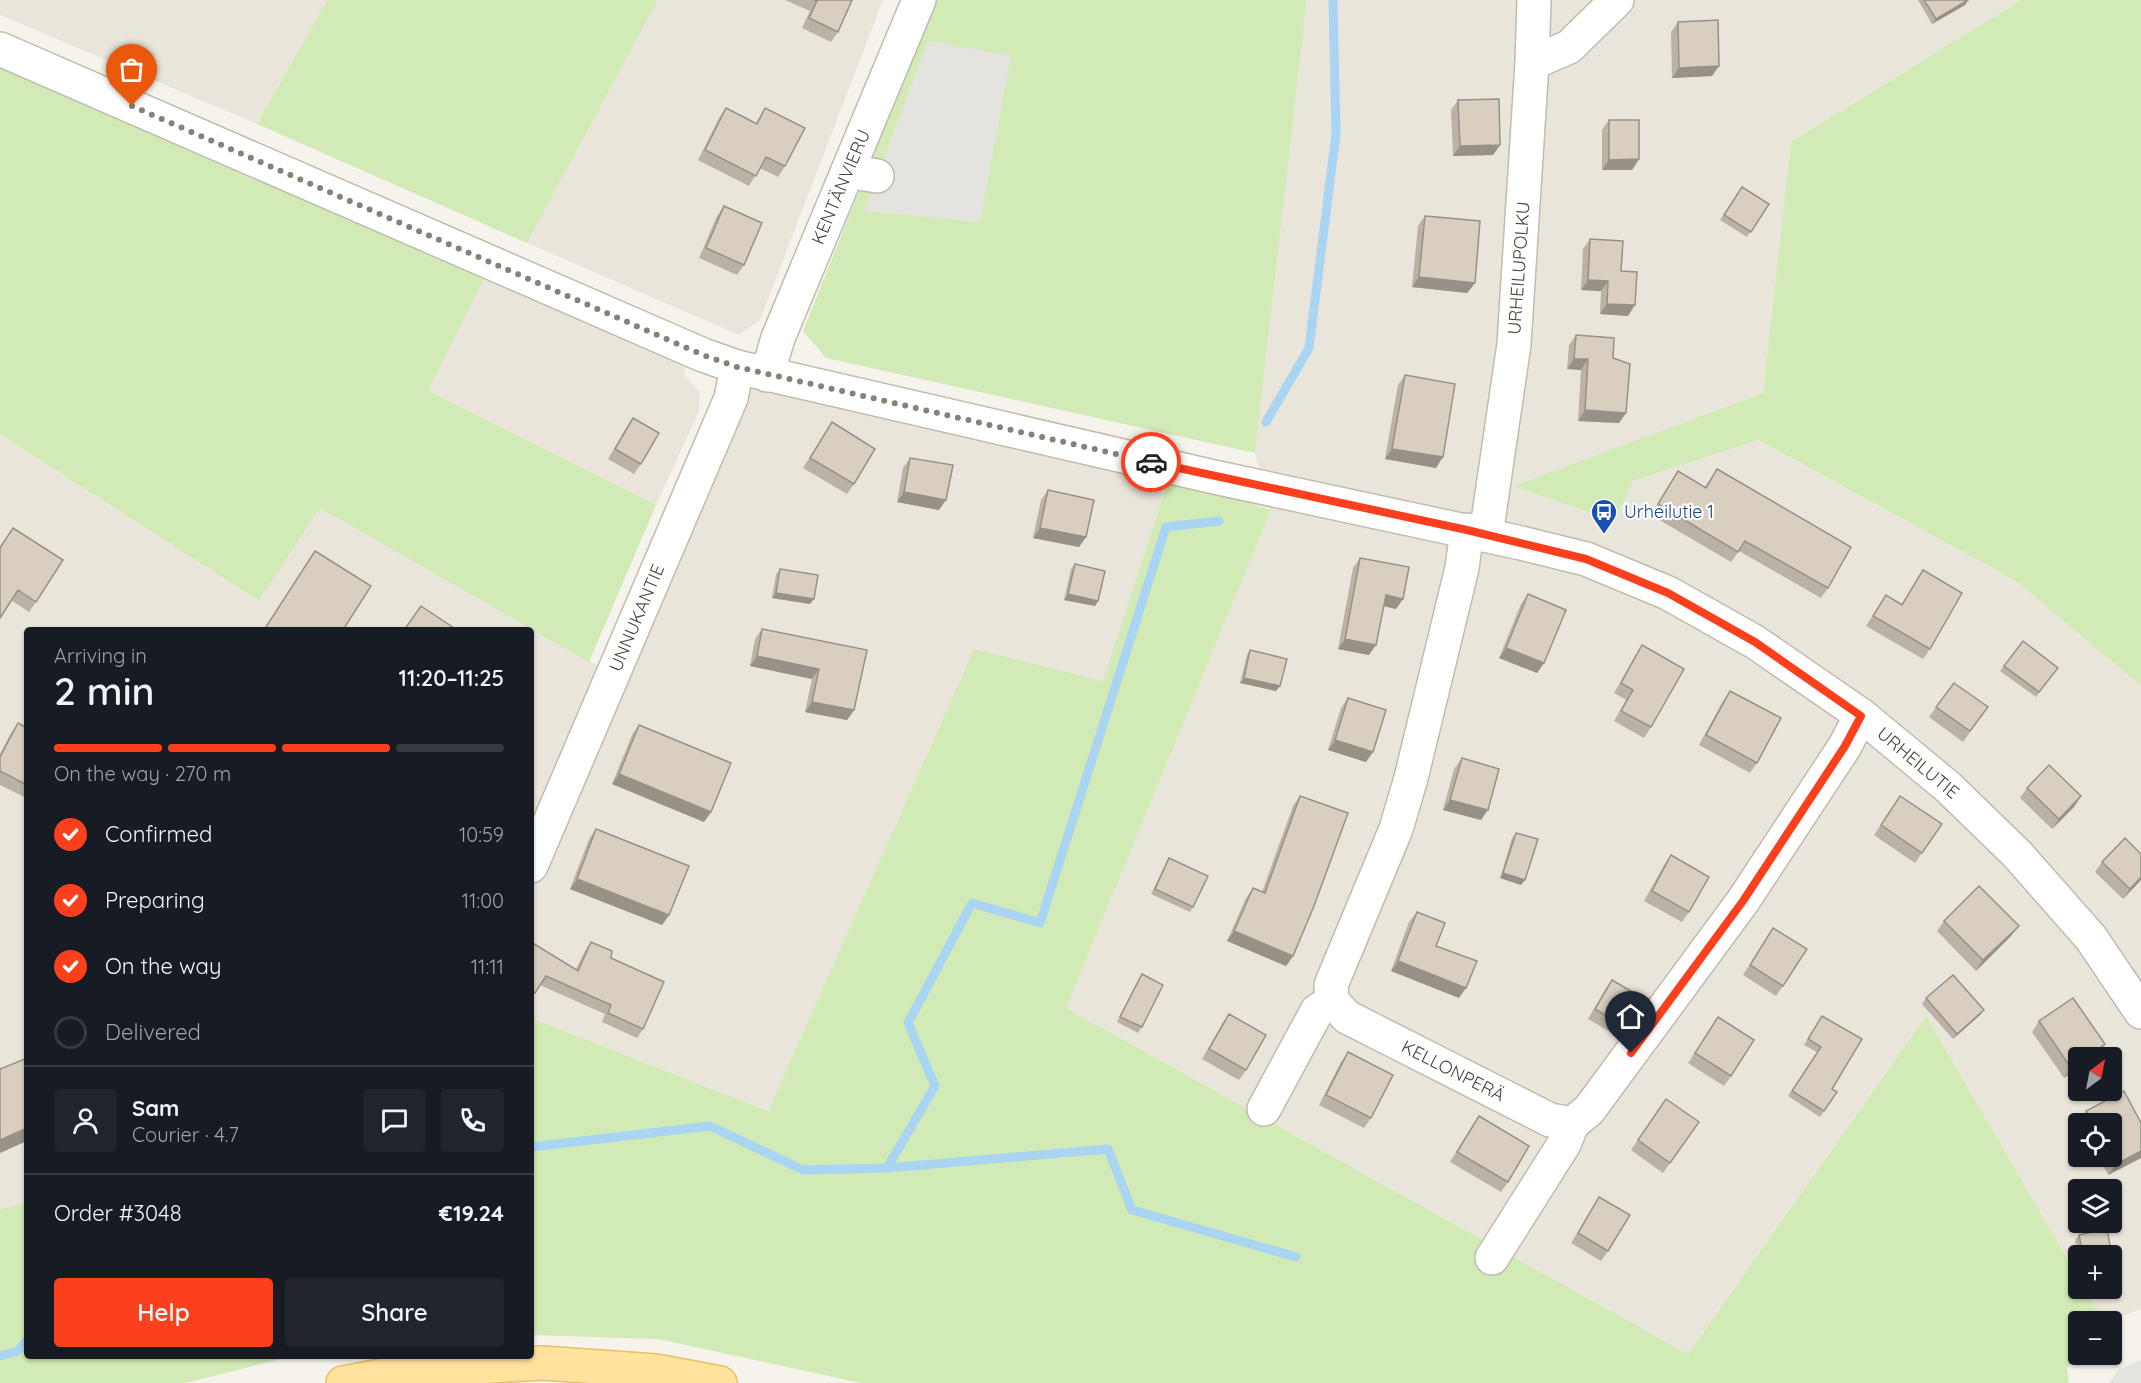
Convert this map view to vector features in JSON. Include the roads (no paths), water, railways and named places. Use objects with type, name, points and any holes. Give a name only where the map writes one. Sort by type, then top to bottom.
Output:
[{"type":"main road","points":[[343,1383],[406,1371],[543,1363],[656,1371],[720,1383]]},
{"type":"street","name":"KENTÄNVIERU","points":[[752,371],[778,338],[863,173],[919,0]]},
{"type":"street","name":"URHEILUPOLKU","points":[[1476,532],[1514,344],[1534,0]]},
{"type":"street","points":[[1532,63],[1569,46],[1617,0]]},
{"type":"street","name":"URHEILUTIE","points":[[0,49],[703,355],[752,371],[1214,477],[1476,532],[1586,559],[1668,593],[1755,642],[1861,716],[1948,787],[2018,855],[2091,938],[2141,1012]]},
{"type":"street","name":"UNNUKANTIE","points":[[534,859],[730,398],[752,371]]},
{"type":"street","points":[[1264,1109],[1317,1011],[1332,1001],[1331,985],[1396,829],[1412,778],[1462,568],[1476,532]]},
{"type":"street","points":[[1492,1258],[1564,1144],[1572,1124],[1589,1110],[1743,901],[1845,746],[1861,716]]},
{"type":"street","name":"KELLONPERÄ","points":[[1332,1001],[1347,1017],[1550,1120],[1572,1124]]},
{"type":"waterway","points":[[1266,422],[1309,348],[1336,134],[1333,0]]},
{"type":"waterway","points":[[534,1147],[710,1126],[803,1170],[887,1168],[935,1086],[908,1023],[972,903],[1040,923],[1166,527],[1219,521]]},
{"type":"waterway","points":[[887,1168],[1108,1149],[1132,1210],[1296,1257]]},
{"type":"waterway","points":[[0,1356],[18,1351],[24,1344]]},
{"type":"place","name":"Urheilutie 1","points":[[1604,535]]}]
